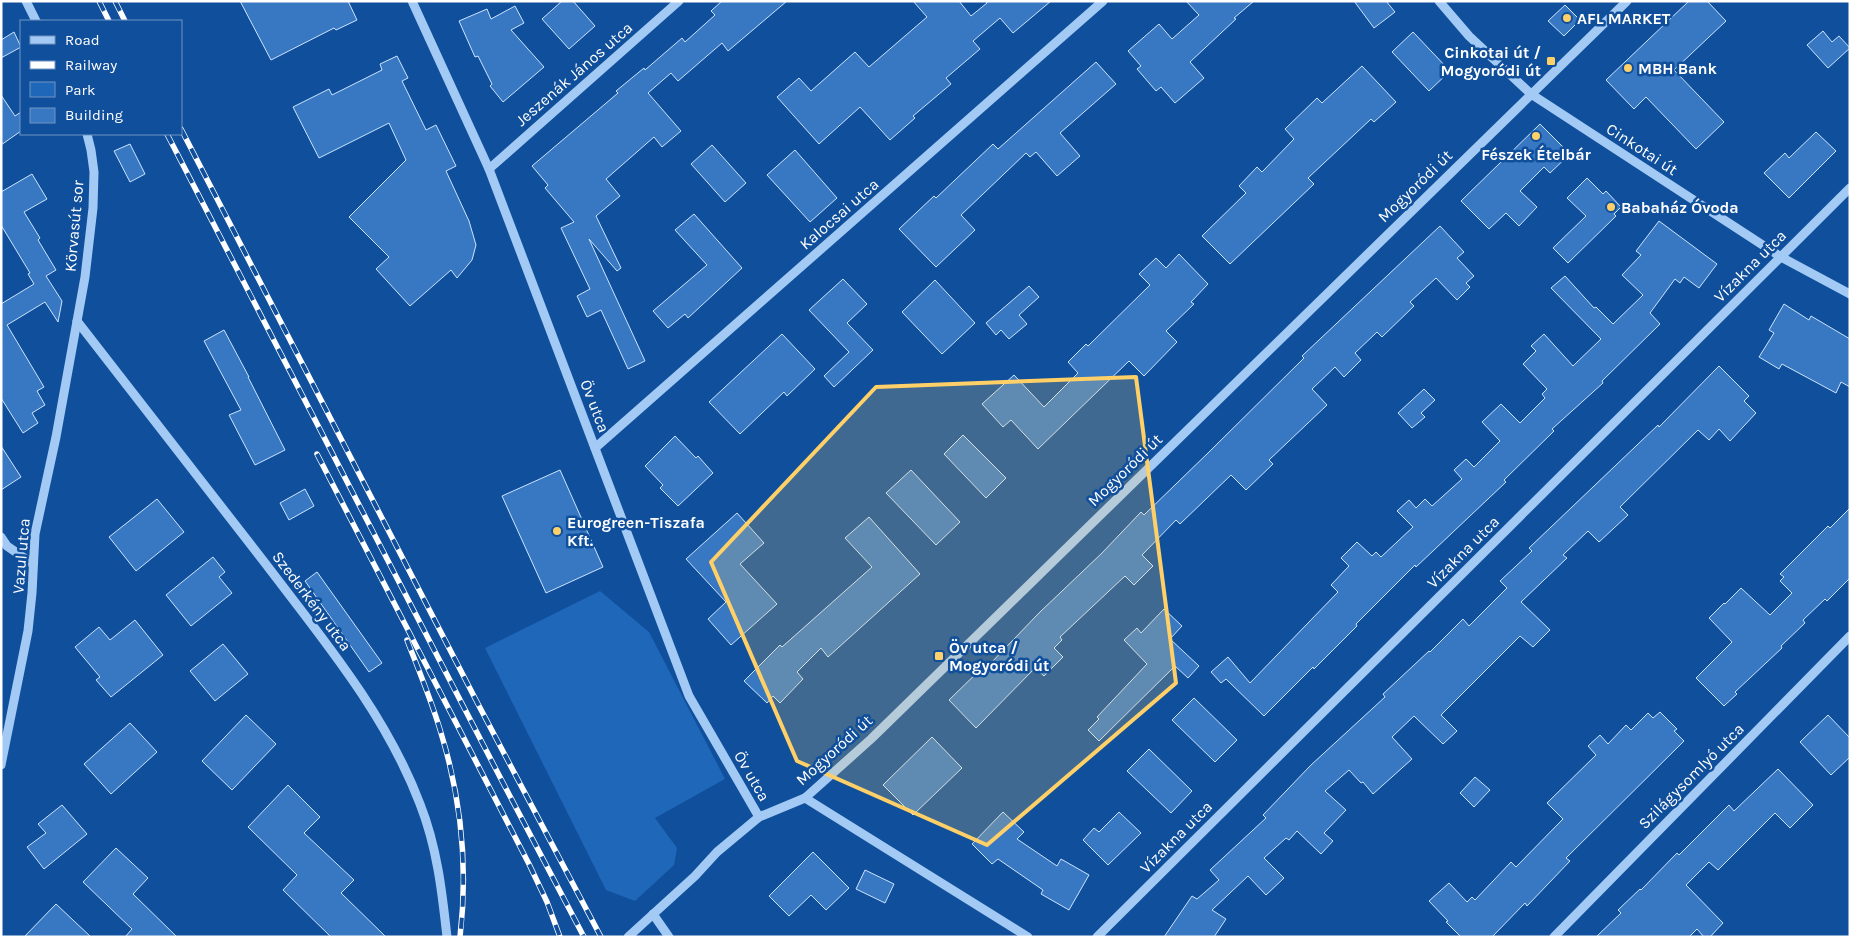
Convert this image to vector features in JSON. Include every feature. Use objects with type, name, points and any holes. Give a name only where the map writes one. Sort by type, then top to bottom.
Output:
[{"type":"street","points":[[26,1],[36,20]]},
{"type":"street","name":"Jeszenák János utca","points":[[489,169],[679,1]]},
{"type":"street","name":"Kalocsai utca","points":[[595,448],[1103,1]]},
{"type":"street","name":"Cinkotai út","points":[[1439,1],[1469,36],[1531,94],[1781,257],[1850,294]]},
{"type":"street","name":"Mogyoródi út","points":[[628,937],[717,852],[759,817],[805,798],[871,739],[1627,1]]},
{"type":"street","name":"Öv utca","points":[[415,3],[489,169],[689,696],[759,817]]},
{"type":"street","name":"Körvasút sor","points":[[77,321],[85,277],[93,208],[94,172],[87,135]]},
{"type":"street","name":"Vízakna utca","points":[[1097,937],[1850,188]]},
{"type":"street","name":"Vazul utca","points":[[1,765],[28,630],[35,534],[56,437],[77,321]]},
{"type":"street","name":"Szederkény utca","points":[[77,321],[334,653],[375,715],[420,802],[440,874],[447,937]]},
{"type":"street","points":[[1,537],[7,546],[33,564]]},
{"type":"street","name":"Szilágysomlyó utca","points":[[1554,937],[1850,636]]},
{"type":"street","points":[[805,798],[1028,937]]},
{"type":"street","points":[[653,914],[669,937]]},
{"type":"highlighted area","points":[[1136,377],[1176,683],[987,845],[797,761],[711,562],[876,387]]},
{"type":"green space","points":[[600,591],[649,632],[725,779],[655,818],[677,848],[674,865],[635,901],[606,890],[485,648]]},
{"type":"building","points":[[240,1],[348,1],[357,20],[336,30],[334,28],[271,60]]},
{"type":"building","points":[[562,1],[573,1],[595,26],[569,49],[542,19]]},
{"type":"building","points":[[722,1],[787,1],[728,51],[722,43],[678,81],[671,73],[648,93],[681,131],[662,147],[654,137],[606,179],[620,196],[596,216],[621,268],[617,271],[589,239],[645,361],[628,369],[601,310],[587,317],[577,296],[590,289],[561,228],[574,222],[545,188],[548,185],[532,166],[618,93],[616,91],[644,68],[645,70],[682,38],[685,42],[715,15],[711,11]]},
{"type":"building","points":[[913,1],[959,1],[971,16],[987,3],[986,1],[1051,1],[1013,33],[1000,18],[973,41],[980,49],[946,78],[951,84],[913,116],[915,118],[890,140],[860,107],[819,144],[777,97],[799,78],[811,91],[855,52],[869,67],[927,17]]},
{"type":"building","points":[[1186,1],[1254,1],[1190,62],[1204,78],[1175,103],[1161,87],[1156,91],[1137,69],[1141,66],[1128,51],[1159,24],[1172,39],[1199,15]]},
{"type":"building","points":[[1354,1],[1386,1],[1395,12],[1374,28]]},
{"type":"building","points":[[1689,1],[1707,1],[1726,21],[1674,70],[1724,122],[1696,149],[1646,97],[1634,109],[1606,80]]},
{"type":"building","points":[[1565,5],[1580,20],[1564,36],[1548,21]]},
{"type":"building","points":[[515,6],[524,23],[511,30],[544,67],[503,102],[490,86],[492,84],[478,56],[475,57],[459,21],[487,9],[491,19]]},
{"type":"building","points":[[1823,31],[1832,42],[1839,36],[1850,48],[1828,68],[1807,45]]},
{"type":"building","points":[[14,32],[20,48],[1,58],[1,40]]},
{"type":"building","points":[[1413,32],[1450,71],[1429,91],[1392,52]]},
{"type":"building","points":[[397,56],[408,78],[402,81],[426,130],[436,125],[456,166],[446,171],[469,221],[476,245],[472,260],[457,278],[451,270],[410,306],[376,269],[389,257],[349,217],[406,160],[389,123],[319,158],[293,107],[329,89],[332,95],[382,70],[380,64]]},
{"type":"building","points":[[1096,62],[1116,84],[1060,133],[1080,156],[1057,176],[1036,152],[1030,157],[1026,153],[961,215],[975,230],[936,267],[899,229],[934,196],[936,198],[993,144],[998,149]]},
{"type":"building","points":[[1362,66],[1396,102],[1374,122],[1371,119],[1308,178],[1314,184],[1230,264],[1202,236],[1246,193],[1239,186],[1257,167],[1262,172],[1294,139],[1285,129],[1317,98],[1322,103]]},
{"type":"building","points":[[1,95],[15,116],[20,113],[20,132],[1,145]]},
{"type":"building","points":[[1540,124],[1570,154],[1550,173],[1544,167],[1520,191],[1537,207],[1519,226],[1506,213],[1489,229],[1461,201]]},
{"type":"building","points":[[1816,132],[1836,151],[1789,198],[1764,173],[1785,153],[1789,158]]},
{"type":"building","points":[[130,144],[145,174],[130,182],[114,151]]},
{"type":"building","points":[[712,145],[746,183],[725,202],[691,164]]},
{"type":"building","points":[[795,150],[837,198],[810,222],[767,175]]},
{"type":"building","points":[[32,174],[47,199],[24,212],[56,270],[46,276],[62,301],[58,322],[45,302],[7,325],[44,387],[37,391],[45,405],[32,413],[38,423],[23,433],[1,398],[1,304],[34,284],[28,274],[30,273],[1,225],[1,192]]},
{"type":"building","points":[[1587,178],[1603,194],[1606,191],[1621,207],[1614,214],[1616,216],[1568,263],[1553,248],[1586,216],[1567,198]]},
{"type":"building","points":[[694,214],[742,268],[688,318],[685,314],[668,328],[653,311],[707,265],[675,230]]},
{"type":"building","points":[[1659,221],[1717,264],[1699,288],[1684,277],[1680,283],[1675,279],[1650,313],[1660,324],[1602,381],[1603,383],[1552,429],[1554,431],[1504,480],[1506,482],[1416,567],[1415,565],[1314,669],[1313,667],[1264,716],[1226,679],[1221,683],[1211,672],[1228,657],[1250,683],[1338,592],[1331,585],[1349,566],[1341,558],[1357,542],[1372,556],[1376,552],[1381,557],[1413,527],[1397,511],[1409,500],[1416,508],[1425,499],[1432,506],[1462,479],[1454,470],[1466,459],[1474,467],[1500,441],[1482,422],[1501,404],[1520,423],[1545,398],[1542,394],[1547,389],[1523,364],[1536,351],[1531,346],[1544,334],[1573,366],[1601,339],[1551,288],[1565,276],[1594,308],[1596,307],[1613,324],[1643,295],[1622,275],[1641,255],[1636,251]]},
{"type":"building","points":[[1440,226],[1464,252],[1457,258],[1474,276],[1466,283],[1470,287],[1457,300],[1436,278],[1410,302],[1414,306],[1382,337],[1377,332],[1355,353],[1361,360],[1344,377],[1335,367],[1312,389],[1327,405],[1269,460],[1273,464],[1246,490],[1231,475],[1180,524],[1176,520],[1142,555],[1153,566],[1134,585],[1125,576],[1060,637],[1062,640],[1054,648],[1063,657],[1044,676],[1035,668],[976,728],[949,700],[986,664],[988,666],[1141,512],[1144,515],[1304,358],[1302,356]]},
{"type":"building","points":[[1179,254],[1208,284],[1191,302],[1194,304],[1166,331],[1177,342],[1144,376],[1129,361],[1038,449],[1011,420],[1003,427],[982,404],[1014,375],[1044,407],[1078,373],[1068,362],[1086,344],[1088,346],[1150,285],[1139,274],[1156,258],[1166,268]]},
{"type":"building","points":[[843,279],[867,304],[847,323],[873,350],[834,387],[824,376],[849,352],[809,310]]},
{"type":"building","points":[[935,280],[975,323],[942,354],[902,312]]},
{"type":"building","points":[[1029,286],[1039,297],[1019,315],[1027,324],[1009,339],[1001,330],[996,335],[986,323]]},
{"type":"building","points":[[1784,304],[1809,320],[1811,316],[1850,339],[1850,387],[1841,382],[1836,393],[1782,364],[1779,369],[1759,357],[1774,333],[1769,330]]},
{"type":"building","points":[[224,330],[285,450],[255,465],[229,415],[241,410],[204,341]]},
{"type":"building","points":[[782,334],[815,369],[787,396],[784,392],[740,434],[709,402]]},
{"type":"building","points":[[1719,366],[1749,396],[1744,401],[1756,413],[1730,441],[1719,429],[1709,440],[1698,430],[1620,507],[1628,515],[1599,542],[1588,531],[1563,555],[1567,558],[1521,602],[1550,630],[1533,647],[1520,636],[1441,715],[1457,731],[1443,744],[1414,716],[1392,737],[1412,759],[1373,794],[1349,770],[1325,791],[1346,810],[1324,833],[1333,841],[1321,854],[1297,831],[1289,840],[1286,838],[1264,858],[1284,878],[1266,895],[1248,876],[1212,910],[1226,919],[1214,937],[1164,937],[1192,896],[1197,899],[1219,880],[1210,870],[1266,818],[1263,815],[1311,765],[1385,697],[1383,694],[1430,652],[1463,619],[1469,626],[1507,588],[1500,581],[1532,551],[1529,548],[1658,425],[1659,427]]},
{"type":"building","points":[[1424,389],[1435,400],[1421,413],[1425,417],[1412,428],[1398,413]]},
{"type":"building","points":[[963,435],[1006,478],[986,498],[944,454]]},
{"type":"building","points":[[675,436],[696,458],[698,456],[713,473],[678,506],[660,488],[663,485],[645,466]]},
{"type":"building","points":[[1,446],[21,477],[1,490]]},
{"type":"building","points":[[560,470],[603,567],[546,593],[502,496]]},
{"type":"building","points":[[911,470],[960,522],[936,545],[886,493]]},
{"type":"building","points":[[305,489],[314,506],[289,520],[280,503]]},
{"type":"building","points":[[157,499],[184,532],[136,571],[109,537]]},
{"type":"building","points":[[1850,508],[1850,578],[1827,601],[1825,599],[1803,620],[1805,623],[1781,646],[1782,648],[1735,692],[1737,694],[1724,706],[1696,678],[1732,642],[1709,618],[1741,588],[1770,615],[1792,593],[1780,581],[1784,577],[1780,574],[1828,526],[1830,528]]},
{"type":"building","points":[[737,513],[764,543],[740,564],[777,604],[731,645],[708,619],[726,602],[686,559]]},
{"type":"building","points":[[869,517],[920,574],[828,657],[821,648],[797,672],[803,679],[780,703],[773,696],[767,703],[744,681],[780,645],[782,647],[872,567],[845,538]]},
{"type":"building","points":[[213,557],[225,572],[219,577],[232,593],[191,626],[166,595]]},
{"type":"building","points":[[317,572],[382,663],[369,672],[305,581]]},
{"type":"building","points":[[1164,609],[1182,626],[1170,639],[1199,666],[1188,678],[1175,666],[1099,741],[1088,730],[1099,719],[1097,717],[1147,664],[1124,640],[1137,628],[1141,633]]},
{"type":"building","points":[[135,620],[163,655],[111,697],[96,680],[100,677],[75,647],[99,627],[110,640]]},
{"type":"building","points":[[223,644],[248,674],[215,701],[190,671]]},
{"type":"building","points":[[1194,698],[1237,740],[1215,762],[1172,720]]},
{"type":"building","points":[[1660,712],[1677,729],[1674,731],[1684,741],[1566,858],[1570,861],[1527,906],[1525,903],[1492,937],[1461,937],[1429,901],[1449,883],[1467,902],[1472,897],[1475,900],[1511,862],[1516,867],[1563,819],[1547,803],[1596,755],[1588,746],[1600,735],[1608,744],[1626,725],[1631,730],[1648,713],[1653,718]]},
{"type":"building","points":[[246,715],[276,744],[232,790],[202,761]]},
{"type":"building","points":[[1828,715],[1850,738],[1850,757],[1831,775],[1800,742]]},
{"type":"building","points":[[130,723],[157,752],[111,794],[84,764]]},
{"type":"building","points":[[932,737],[962,768],[913,815],[883,785]]},
{"type":"building","points":[[1149,749],[1192,791],[1171,813],[1127,771]]},
{"type":"building","points":[[1778,769],[1813,805],[1790,828],[1775,813],[1718,870],[1709,862],[1686,885],[1723,923],[1710,937],[1704,937],[1697,929],[1689,937],[1596,937],[1621,913],[1618,910],[1641,890],[1677,853],[1679,855],[1729,805],[1734,811]]},
{"type":"building","points":[[1475,777],[1490,790],[1474,807],[1460,793]]},
{"type":"building","points":[[288,785],[320,817],[304,833],[354,880],[341,893],[386,937],[331,937],[283,890],[297,875],[248,827]]},
{"type":"building","points":[[62,805],[87,834],[44,869],[27,847],[46,833],[38,824]]},
{"type":"building","points":[[1003,812],[1024,832],[1017,839],[1057,866],[1061,859],[1089,875],[1069,910],[1041,894],[1043,890],[998,859],[992,864],[972,844]]},
{"type":"building","points":[[1119,812],[1141,833],[1108,865],[1083,840],[1094,828],[1099,832]]},
{"type":"building","points":[[116,848],[148,878],[133,894],[177,937],[125,937],[132,929],[83,882]]},
{"type":"building","points":[[813,852],[849,888],[826,910],[811,895],[789,916],[769,896]]},
{"type":"building","points":[[865,870],[894,884],[885,903],[856,889]]},
{"type":"building","points":[[56,904],[91,937],[24,937]]},
{"type":"railway","points":[[99,1],[108,20]]},
{"type":"railway","points":[[115,1],[124,20]]},
{"type":"railway","points":[[182,131],[478,704],[601,937]]},
{"type":"railway","points":[[168,135],[584,937]]},
{"type":"railway","points":[[317,454],[529,864],[547,902],[560,937]]},
{"type":"railway","points":[[407,640],[437,721],[454,783],[463,860],[460,937]]},
{"type":"place","name":"AFL MARKET","points":[[1567,18]]},
{"type":"place","name":"Cinkotai út / Mogyoródi út","points":[[1551,61]]},
{"type":"place","name":"MBH Bank","points":[[1628,68]]},
{"type":"place","name":"Fészek Ételbár","points":[[1536,136]]},
{"type":"place","name":"Babaház Óvoda","points":[[1611,207]]},
{"type":"place","name":"Eurogreen-Tiszafa Kft.","points":[[557,531]]},
{"type":"place","name":"Öv utca / Mogyoródi út","points":[[939,656]]}]
